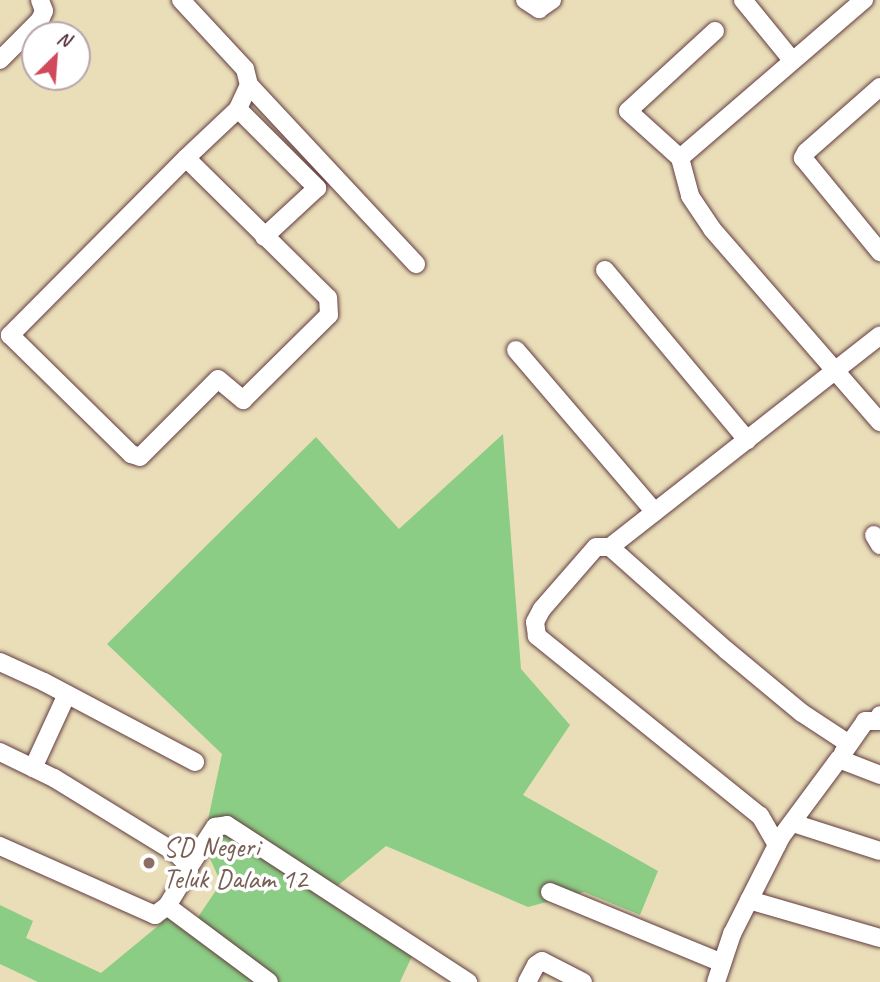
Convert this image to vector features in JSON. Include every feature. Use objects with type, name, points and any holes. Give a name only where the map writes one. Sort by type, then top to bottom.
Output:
[{"type":"street","points":[[0,60],[40,20],[44,11],[40,0]]},
{"type":"street","points":[[181,0],[245,69],[249,85],[416,264]]},
{"type":"street","points":[[525,0],[539,9],[552,0]]},
{"type":"street","points":[[743,0],[792,60]]},
{"type":"street","points":[[680,158],[864,0]]},
{"type":"street","points":[[715,30],[628,111],[680,158],[690,196],[712,229],[880,422]]},
{"type":"street","points":[[186,158],[328,298],[329,315],[243,400],[218,379],[153,447],[140,457],[131,454],[10,335],[186,158],[238,109],[249,85]]},
{"type":"street","points":[[880,87],[806,152],[803,158],[880,252]]},
{"type":"street","points":[[238,109],[317,188],[264,237]]},
{"type":"street","points":[[605,270],[747,440]]},
{"type":"street","points":[[777,845],[760,816],[537,636],[535,622],[542,609],[596,547],[610,547],[880,335]]},
{"type":"street","points":[[516,349],[655,512]]},
{"type":"street","points":[[610,547],[802,713],[849,744]]},
{"type":"street","points":[[0,662],[195,762]]},
{"type":"street","points":[[33,768],[67,694]]},
{"type":"street","points":[[716,982],[749,900],[777,845],[867,719],[879,719]]},
{"type":"street","points":[[0,752],[33,768],[176,853],[189,867]]},
{"type":"street","points":[[839,759],[880,775]]},
{"type":"street","points":[[793,823],[880,851]]},
{"type":"street","points":[[0,846],[155,915],[167,906],[215,827],[227,825],[468,982]]},
{"type":"street","points":[[550,892],[722,963]]},
{"type":"street","points":[[749,900],[880,938]]},
{"type":"street","points":[[167,906],[269,982]]},
{"type":"street","points":[[527,982],[536,965],[542,961],[583,982]]},
{"type":"green space","points":[[503,434],[521,669],[570,725],[523,795],[658,871],[640,915],[584,892],[528,907],[386,846],[336,887],[414,952],[400,982],[38,982],[0,964],[0,905],[33,921],[26,938],[101,973],[176,911],[196,920],[221,883],[203,843],[222,754],[107,644],[316,437],[399,529]]},
{"type":"place","name":"SD Negeri Teluk Dalam 12","points":[[149,863]]}]
